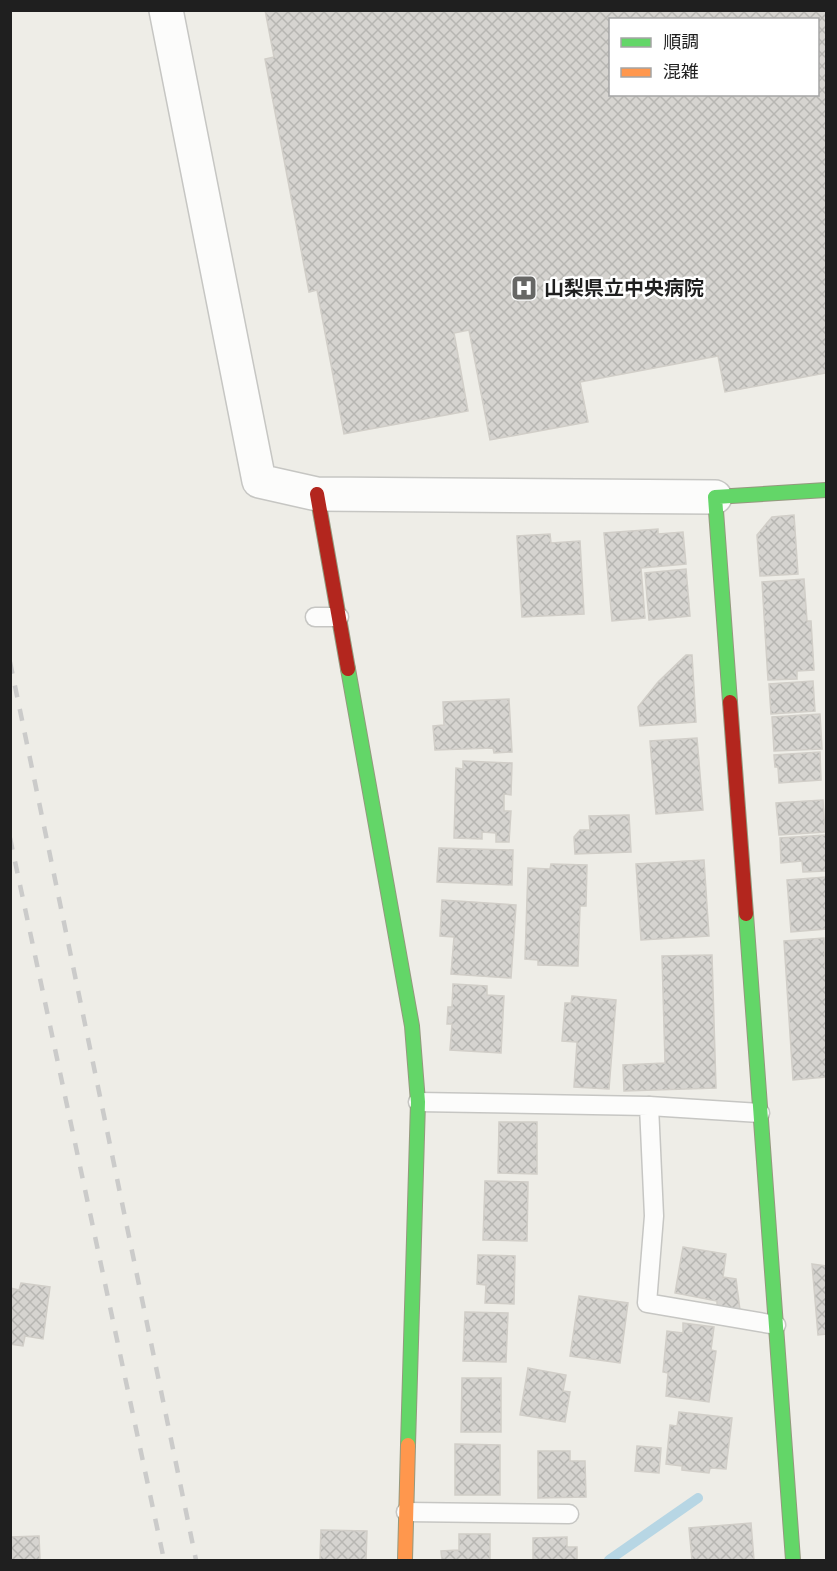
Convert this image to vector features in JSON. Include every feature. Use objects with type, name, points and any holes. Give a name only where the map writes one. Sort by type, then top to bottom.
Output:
[{"type":"street","points":[[166,10],[259,481],[317,494],[714,497],[826,490]]},
{"type":"street","points":[[317,494],[412,1026],[418,1101],[405,1560]]},
{"type":"street","points":[[714,497],[793,1560]]},
{"type":"lane","points":[[315,617],[339,617]]},
{"type":"lane","points":[[418,1101],[649,1106],[760,1113]]},
{"type":"lane","points":[[649,1106],[654,1216],[647,1303],[776,1325]]},
{"type":"lane","points":[[406,1512],[569,1514]]},
{"type":"building","name":"山梨県立中央病院","points":[[265,10],[826,10],[826,373],[725,392],[718,356],[580,382],[588,422],[490,440],[469,330],[454,333],[468,411],[344,434],[317,290],[309,292],[265,59],[274,57]]},
{"type":"building","points":[[794,515],[798,574],[760,576],[757,535],[772,517]]},
{"type":"building","points":[[658,529],[658,534],[683,532],[686,564],[641,568],[645,618],[612,621],[604,533]]},
{"type":"building","points":[[550,534],[551,543],[580,541],[584,614],[522,617],[517,536]]},
{"type":"building","points":[[686,569],[690,616],[649,620],[645,573]]},
{"type":"building","points":[[804,579],[807,621],[811,621],[814,670],[797,671],[797,679],[768,680],[762,582]]},
{"type":"building","points":[[686,655],[692,655],[696,722],[640,726],[638,707],[658,682]]},
{"type":"building","points":[[813,681],[815,711],[771,714],[769,684]]},
{"type":"building","points":[[509,699],[512,752],[494,753],[493,748],[435,750],[433,726],[444,725],[443,702]]},
{"type":"building","points":[[820,714],[822,749],[774,751],[772,717]]},
{"type":"building","points":[[697,738],[703,810],[656,814],[650,741]]},
{"type":"building","points":[[820,752],[821,780],[779,783],[778,767],[775,767],[774,755]]},
{"type":"building","points":[[463,761],[512,763],[511,795],[504,794],[504,811],[511,811],[509,842],[496,842],[496,833],[482,832],[482,839],[454,838],[456,768],[463,769]]},
{"type":"building","points":[[823,800],[825,832],[779,835],[776,803]]},
{"type":"building","points":[[629,815],[631,852],[575,854],[574,837],[580,830],[590,830],[589,816]]},
{"type":"building","points":[[826,835],[826,871],[803,872],[802,861],[781,863],[780,838]]},
{"type":"building","points":[[439,848],[513,850],[512,885],[437,882]]},
{"type":"building","points":[[704,860],[709,936],[641,940],[636,864]]},
{"type":"building","points":[[551,864],[587,865],[586,906],[580,906],[578,966],[538,965],[538,960],[525,959],[528,868],[550,869]]},
{"type":"building","points":[[826,877],[826,929],[791,932],[787,880]]},
{"type":"building","points":[[442,900],[516,905],[511,978],[451,974],[454,937],[440,936]]},
{"type":"building","points":[[824,938],[826,1077],[793,1080],[784,941]]},
{"type":"building","points":[[712,955],[716,1088],[624,1091],[623,1065],[665,1063],[662,956]]},
{"type":"building","points":[[453,984],[487,986],[487,995],[504,996],[501,1053],[450,1050],[452,1024],[447,1024],[448,1007],[452,1007]]},
{"type":"building","points":[[572,996],[616,1000],[609,1089],[574,1087],[577,1042],[562,1041],[565,1003],[571,1003]]},
{"type":"building","points":[[499,1122],[537,1122],[537,1174],[498,1173]]},
{"type":"building","points":[[485,1181],[528,1182],[527,1241],[483,1240]]},
{"type":"building","points":[[683,1247],[726,1254],[723,1277],[736,1279],[740,1310],[717,1306],[717,1301],[675,1293]]},
{"type":"building","points":[[478,1255],[515,1256],[514,1304],[485,1303],[486,1285],[477,1284]]},
{"type":"building","points":[[812,1264],[826,1266],[826,1334],[818,1335]]},
{"type":"building","points":[[21,1283],[50,1287],[43,1339],[25,1336],[23,1346],[10,1344],[10,1288],[19,1290]]},
{"type":"building","points":[[579,1296],[628,1303],[620,1363],[570,1356]]},
{"type":"building","points":[[465,1312],[508,1313],[506,1362],[463,1361]]},
{"type":"building","points":[[683,1323],[714,1327],[711,1350],[716,1351],[709,1402],[666,1396],[668,1373],[663,1372],[667,1331],[683,1333]]},
{"type":"building","points":[[528,1368],[566,1375],[563,1391],[570,1392],[565,1422],[520,1415]]},
{"type":"building","points":[[462,1378],[501,1378],[501,1432],[461,1432]]},
{"type":"building","points":[[679,1412],[732,1418],[726,1469],[710,1468],[709,1473],[682,1470],[682,1466],[666,1464],[670,1425],[677,1426]]},
{"type":"building","points":[[455,1444],[500,1445],[500,1495],[455,1495]]},
{"type":"building","points":[[637,1446],[661,1448],[659,1473],[635,1471]]},
{"type":"building","points":[[538,1451],[570,1451],[570,1461],[585,1461],[586,1497],[538,1498]]},
{"type":"building","points":[[751,1523],[754,1560],[692,1560],[689,1528]]},
{"type":"building","points":[[321,1530],[367,1531],[366,1560],[320,1560]]},
{"type":"building","points":[[459,1534],[490,1534],[490,1560],[442,1560],[441,1551],[459,1550]]},
{"type":"building","points":[[39,1536],[40,1560],[10,1560],[10,1537]]},
{"type":"building","points":[[567,1537],[567,1547],[577,1547],[577,1560],[533,1560],[533,1538]]},
{"type":"waterway","points":[[609,1560],[698,1498]]},
{"type":"railway","points":[[10,662],[196,1560]]},
{"type":"railway","points":[[10,838],[164,1560]]},
{"type":"traffic: fast","points":[[730,702],[715,497],[826,490]]},
{"type":"traffic: fast","points":[[348,669],[412,1026],[418,1102],[408,1445]]},
{"type":"traffic: fast","points":[[746,914],[793,1560]]},
{"type":"traffic: slow","points":[[405,1560],[408,1445]]},
{"type":"traffic: jam","points":[[317,494],[348,669]]},
{"type":"traffic: jam","points":[[730,702],[746,914]]},
{"type":"place","name":"山梨県立中央病院","points":[[524,288]]}]
